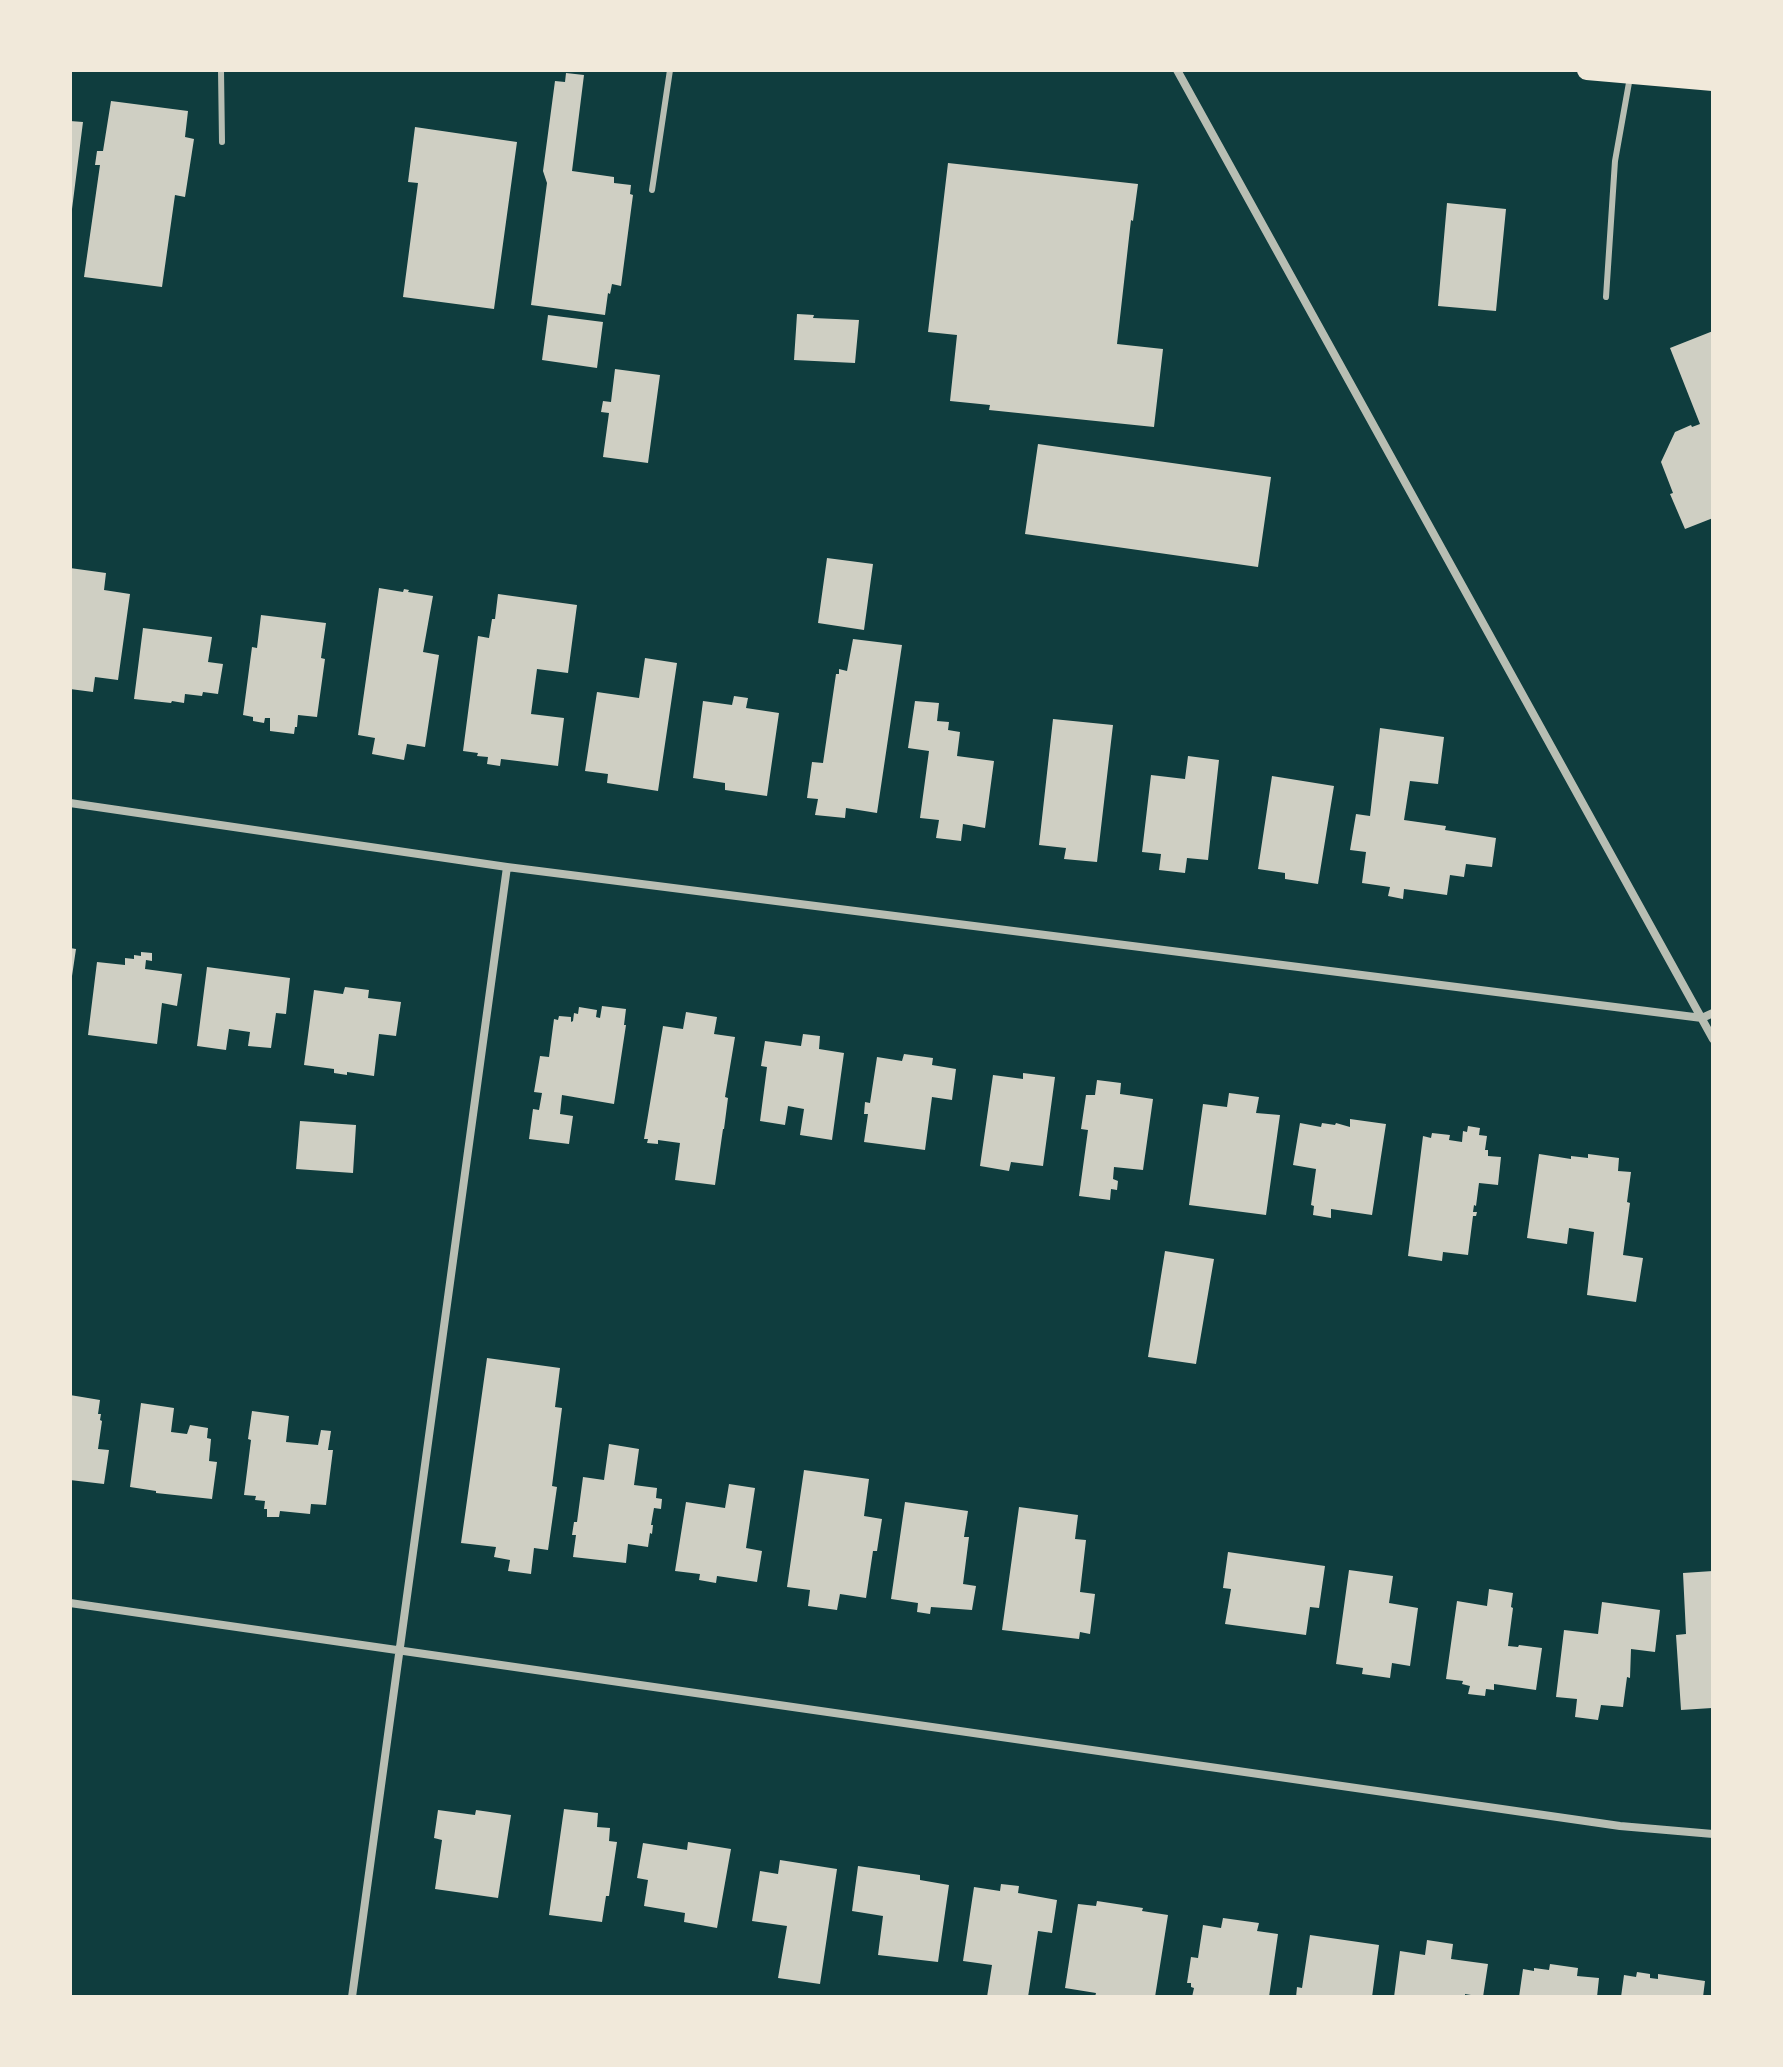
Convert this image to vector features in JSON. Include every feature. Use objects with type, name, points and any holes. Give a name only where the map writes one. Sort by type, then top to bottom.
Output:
[{"type":"main road","points":[[1587,70],[1713,81]]},
{"type":"street","points":[[1177,70],[1713,1039]]},
{"type":"street","points":[[70,803],[507,867],[1702,1018],[1713,1013]]},
{"type":"street","points":[[352,1997],[507,867]]},
{"type":"street","points":[[70,1603],[1620,1826],[1713,1834]]},
{"type":"lane","points":[[221,70],[222,142]]},
{"type":"lane","points":[[652,190],[670,70]]},
{"type":"lane","points":[[1606,297],[1615,161],[1631,73]]},
{"type":"building","points":[[566,73],[584,75],[572,171],[614,177],[614,183],[631,185],[630,194],[633,195],[621,286],[612,284],[605,315],[531,305],[547,183],[543,171],[555,81],[565,82]]},
{"type":"building","points":[[111,101],[188,111],[185,137],[194,139],[185,197],[175,195],[162,287],[84,277],[100,165],[95,165],[97,151],[103,151]]},
{"type":"building","points":[[70,121],[83,122],[72,209],[70,209]]},
{"type":"building","points":[[415,127],[517,142],[494,309],[403,297],[418,183],[408,182]]},
{"type":"building","points":[[948,163],[1138,184],[1117,344],[1163,349],[1154,427],[989,410],[990,405],[950,401],[957,335],[928,332]]},
{"type":"building","points":[[1447,203],[1506,209],[1496,311],[1438,306]]},
{"type":"building","points":[[797,314],[814,315],[813,318],[859,320],[855,363],[794,360]]},
{"type":"building","points":[[548,315],[603,322],[597,368],[542,360]]},
{"type":"building","points":[[1713,331],[1713,518],[1685,529],[1661,462],[1675,432],[1700,424],[1670,348]]},
{"type":"building","points":[[615,369],[660,375],[648,463],[603,457],[609,413],[601,412],[603,401],[611,402]]},
{"type":"building","points":[[1038,444],[1271,477],[1258,567],[1025,534]]},
{"type":"building","points":[[827,558],[873,564],[864,630],[818,623]]},
{"type":"building","points":[[70,568],[106,573],[104,590],[130,594],[118,680],[95,677],[93,692],[70,689]]},
{"type":"building","points":[[379,588],[403,592],[404,589],[433,596],[423,652],[439,655],[425,747],[407,744],[404,760],[372,754],[375,738],[358,735]]},
{"type":"building","points":[[498,594],[577,605],[568,673],[537,669],[531,714],[564,718],[558,766],[501,759],[500,766],[487,764],[488,757],[463,751],[478,636],[489,638]]},
{"type":"building","points":[[261,615],[326,623],[321,658],[325,659],[317,717],[298,715],[294,734],[270,731],[270,718],[265,718],[264,723],[243,715],[252,647],[257,648]]},
{"type":"building","points":[[143,628],[212,637],[208,662],[223,664],[218,694],[185,694],[184,703],[134,699]]},
{"type":"building","points":[[853,639],[902,645],[877,813],[846,808],[845,818],[815,815],[818,799],[807,798],[812,762],[823,763],[836,674],[839,674],[839,669],[847,671]]},
{"type":"building","points":[[645,658],[677,663],[658,791],[607,783],[608,774],[585,771],[597,692],[639,698]]},
{"type":"building","points":[[734,696],[748,698],[746,708],[779,713],[767,796],[725,790],[725,783],[693,778],[703,701],[732,705]]},
{"type":"building","points":[[915,701],[939,703],[937,721],[949,722],[948,730],[960,732],[957,756],[994,761],[985,828],[963,824],[961,841],[936,838],[939,820],[920,818],[929,751],[908,748]]},
{"type":"building","points":[[1053,719],[1113,725],[1097,862],[1064,859],[1066,848],[1039,845]]},
{"type":"building","points":[[1380,728],[1444,737],[1438,784],[1410,781],[1404,820],[1496,838],[1492,867],[1466,864],[1464,877],[1450,875],[1447,895],[1404,889],[1403,899],[1388,896],[1390,887],[1362,883],[1366,852],[1350,850],[1356,814],[1370,816]]},
{"type":"building","points":[[1188,756],[1219,760],[1208,860],[1187,858],[1185,873],[1159,870],[1161,854],[1142,852],[1151,775],[1185,779]]},
{"type":"building","points":[[1272,776],[1334,786],[1318,884],[1285,879],[1285,873],[1258,869]]},
{"type":"building","points":[[70,948],[76,949],[72,976],[70,976]]},
{"type":"building","points":[[141,952],[152,953],[152,961],[146,960],[145,969],[182,974],[177,1006],[162,1003],[157,1044],[88,1035],[97,962],[125,965],[125,958],[134,959],[134,955],[141,956]]},
{"type":"building","points":[[207,967],[290,978],[286,1014],[276,1013],[271,1048],[248,1046],[250,1032],[229,1029],[226,1050],[197,1046]]},
{"type":"building","points":[[345,987],[369,990],[368,998],[401,1002],[396,1036],[379,1034],[374,1076],[334,1073],[334,1069],[304,1065],[314,990],[343,994]]},
{"type":"building","points":[[602,1006],[626,1009],[614,1104],[562,1095],[560,1114],[573,1116],[569,1144],[529,1139],[533,1109],[539,1110],[542,1093],[534,1092],[540,1056],[549,1057],[554,1019],[571,1017],[571,1022],[574,1013],[578,1014],[579,1007],[597,1010],[596,1017],[600,1018]]},
{"type":"building","points":[[686,1012],[717,1017],[714,1034],[735,1037],[715,1185],[675,1180],[680,1143],[658,1140],[658,1144],[647,1143],[648,1139],[644,1139],[663,1026],[683,1029]]},
{"type":"building","points":[[803,1034],[820,1036],[819,1049],[844,1053],[832,1140],[800,1135],[804,1109],[788,1106],[785,1125],[760,1121],[767,1067],[761,1066],[765,1041],[801,1046]]},
{"type":"building","points":[[904,1054],[933,1058],[932,1065],[956,1069],[952,1100],[932,1097],[925,1150],[864,1142],[868,1114],[864,1114],[865,1102],[870,1103],[877,1057],[902,1061]]},
{"type":"building","points":[[1023,1073],[1055,1077],[1043,1166],[1011,1162],[1009,1171],[980,1166],[993,1075],[1023,1079]]},
{"type":"building","points":[[1097,1080],[1121,1083],[1120,1094],[1153,1099],[1143,1170],[1114,1167],[1113,1179],[1118,1181],[1117,1190],[1111,1189],[1110,1200],[1079,1196],[1088,1130],[1081,1129],[1086,1095],[1095,1095]]},
{"type":"building","points":[[1229,1093],[1259,1097],[1256,1113],[1280,1115],[1266,1215],[1189,1205],[1203,1104],[1227,1107]]},
{"type":"building","points":[[1350,1119],[1386,1124],[1372,1215],[1331,1209],[1331,1218],[1313,1215],[1314,1206],[1311,1205],[1316,1169],[1293,1165],[1300,1123],[1321,1127],[1322,1123],[1336,1123],[1350,1127]]},
{"type":"building","points":[[300,1121],[356,1125],[353,1173],[296,1169]]},
{"type":"building","points":[[1468,1126],[1480,1128],[1479,1135],[1487,1136],[1485,1150],[1488,1150],[1488,1156],[1501,1157],[1498,1185],[1479,1183],[1473,1212],[1477,1212],[1473,1216],[1468,1255],[1443,1252],[1442,1261],[1408,1256],[1423,1136],[1431,1138],[1432,1133],[1450,1135],[1449,1140],[1462,1142],[1463,1131],[1467,1132]]},
{"type":"building","points":[[1539,1154],[1571,1159],[1571,1156],[1588,1158],[1588,1154],[1619,1158],[1618,1171],[1631,1172],[1623,1255],[1643,1258],[1636,1302],[1587,1295],[1594,1232],[1569,1228],[1567,1244],[1527,1238]]},
{"type":"building","points":[[1165,1251],[1214,1259],[1196,1364],[1148,1357]]},
{"type":"building","points":[[487,1358],[560,1368],[555,1407],[562,1408],[552,1486],[557,1487],[548,1550],[534,1548],[531,1574],[508,1571],[510,1560],[494,1557],[496,1547],[461,1543]]},
{"type":"building","points":[[70,1395],[100,1400],[98,1414],[101,1414],[102,1421],[98,1449],[109,1450],[104,1484],[70,1480]]},
{"type":"building","points":[[141,1403],[174,1408],[171,1432],[187,1434],[190,1425],[208,1428],[207,1438],[211,1439],[209,1461],[217,1462],[212,1499],[130,1487]]},
{"type":"building","points":[[252,1411],[289,1416],[286,1442],[318,1445],[321,1430],[331,1431],[328,1450],[333,1450],[326,1505],[311,1504],[310,1514],[280,1511],[279,1517],[267,1517],[265,1501],[244,1495]]},
{"type":"building","points":[[609,1444],[639,1449],[634,1485],[657,1488],[656,1498],[662,1499],[661,1509],[654,1508],[648,1547],[628,1544],[626,1563],[573,1557],[576,1535],[572,1535],[574,1522],[577,1522],[583,1477],[604,1480]]},
{"type":"building","points":[[804,1470],[869,1479],[864,1516],[882,1519],[877,1551],[873,1551],[866,1598],[840,1594],[837,1610],[808,1606],[810,1590],[787,1587]]},
{"type":"building","points":[[729,1484],[755,1488],[746,1548],[762,1551],[757,1582],[717,1576],[716,1583],[699,1580],[700,1574],[675,1571],[686,1502],[725,1508]]},
{"type":"building","points":[[905,1502],[968,1511],[964,1537],[969,1537],[963,1584],[976,1586],[972,1610],[931,1607],[930,1614],[917,1612],[918,1603],[891,1599]]},
{"type":"building","points":[[1019,1507],[1078,1515],[1075,1539],[1086,1540],[1080,1592],[1095,1594],[1090,1634],[1080,1632],[1079,1639],[1002,1630]]},
{"type":"building","points":[[1228,1552],[1325,1566],[1319,1608],[1310,1607],[1306,1635],[1225,1624],[1231,1589],[1223,1588]]},
{"type":"building","points":[[1349,1570],[1393,1576],[1389,1603],[1418,1608],[1410,1666],[1392,1663],[1390,1678],[1362,1674],[1363,1668],[1336,1664]]},
{"type":"building","points":[[1713,1571],[1712,1708],[1681,1710],[1676,1635],[1686,1634],[1683,1573]]},
{"type":"building","points":[[1489,1589],[1513,1593],[1508,1646],[1542,1648],[1536,1690],[1494,1684],[1494,1690],[1486,1689],[1485,1696],[1468,1694],[1470,1686],[1462,1684],[1463,1681],[1446,1679],[1457,1601],[1487,1606]]},
{"type":"building","points":[[1602,1602],[1660,1610],[1655,1652],[1631,1649],[1630,1678],[1627,1677],[1623,1707],[1601,1705],[1598,1720],[1575,1717],[1577,1699],[1556,1697],[1564,1630],[1598,1634]]},
{"type":"building","points":[[564,1809],[598,1813],[597,1827],[610,1828],[609,1841],[617,1842],[602,1922],[549,1915]]},
{"type":"building","points":[[438,1810],[475,1815],[476,1810],[511,1815],[498,1898],[435,1889],[442,1840],[434,1838]]},
{"type":"building","points":[[688,1842],[731,1849],[717,1928],[684,1922],[685,1913],[644,1906],[648,1880],[637,1878],[643,1843],[687,1850]]},
{"type":"building","points":[[780,1860],[837,1869],[820,1984],[778,1978],[787,1926],[752,1921],[760,1871],[778,1874]]},
{"type":"building","points":[[858,1866],[920,1875],[920,1880],[949,1885],[938,1962],[878,1955],[883,1916],[852,1911]]},
{"type":"building","points":[[1001,1884],[1019,1886],[1018,1893],[1057,1900],[1052,1933],[1038,1931],[1028,1997],[987,1997],[992,1965],[963,1961],[974,1887],[1000,1891]]},
{"type":"building","points":[[1097,1901],[1168,1915],[1155,1997],[1095,1997],[1096,1993],[1065,1988],[1078,1904],[1096,1906]]},
{"type":"building","points":[[1223,1918],[1259,1923],[1257,1931],[1278,1934],[1269,1997],[1192,1997],[1194,1988],[1187,1983],[1191,1957],[1198,1958],[1203,1925],[1221,1928]]},
{"type":"building","points":[[1310,1935],[1379,1945],[1372,1997],[1296,1997],[1297,1987],[1302,1988]]},
{"type":"building","points":[[1427,1940],[1453,1944],[1451,1959],[1488,1964],[1483,1997],[1465,1994],[1465,1997],[1394,1997],[1400,1951],[1425,1955]]},
{"type":"building","points":[[1550,1964],[1578,1968],[1577,1976],[1599,1978],[1597,1997],[1519,1997],[1523,1969],[1549,1970]]},
{"type":"building","points":[[1637,1972],[1650,1974],[1650,1978],[1658,1979],[1658,1974],[1705,1981],[1703,1997],[1621,1997],[1624,1975],[1636,1977]]}]
